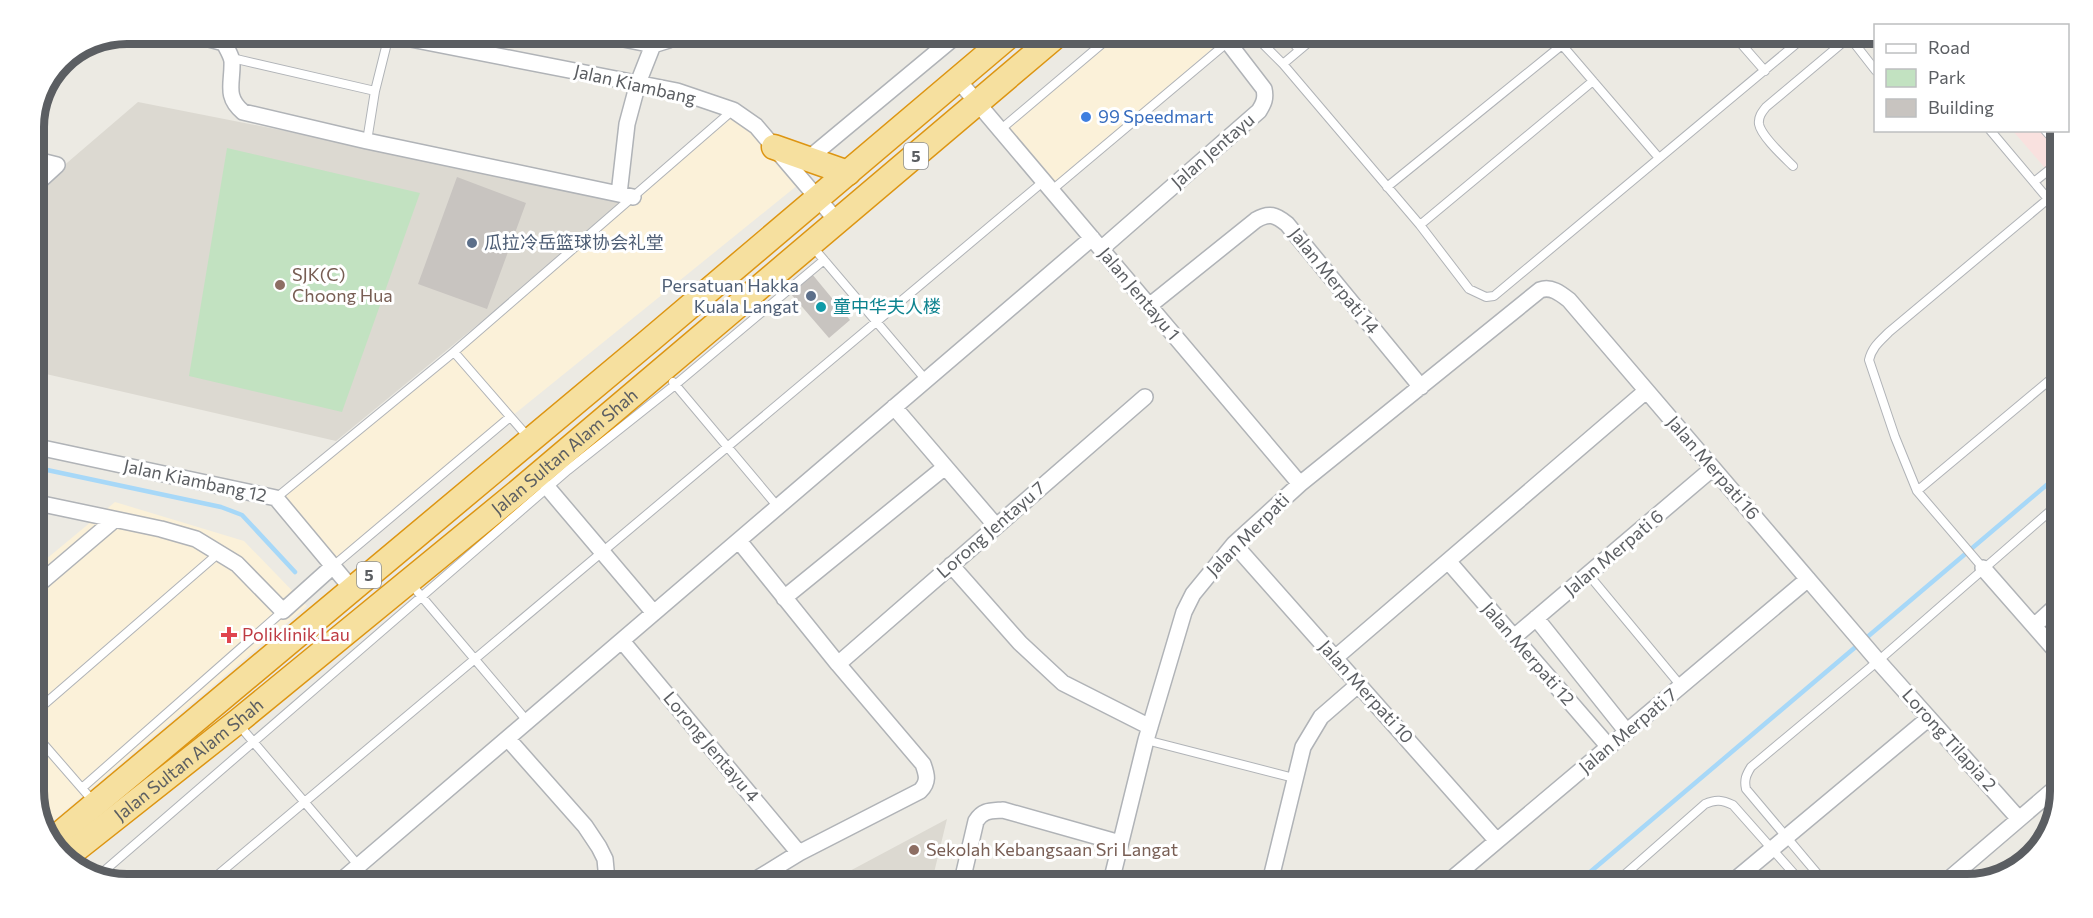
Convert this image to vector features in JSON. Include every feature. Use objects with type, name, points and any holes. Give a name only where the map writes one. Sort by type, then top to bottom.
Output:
[{"type":"highway","name":"Jalan Sultan Alam Shah","points":[[56,835],[89,796],[352,589],[643,347],[1000,44]]},
{"type":"highway","name":"Jalan Sultan Alam Shah","points":[[71,853],[237,722],[415,589],[817,252],[837,221],[1047,44]]},
{"type":"highway","points":[[774,147],[848,173]]},
{"type":"street","points":[[227,44],[232,58],[230,94],[234,105],[243,112],[368,141],[626,195],[627,124],[638,83],[653,45]]},
{"type":"street","name":"Jalan Kiambang","points":[[438,44],[677,91],[733,110],[756,126],[837,221]]},
{"type":"street","points":[[648,44],[656,44]]},
{"type":"street","points":[[808,159],[946,44]]},
{"type":"street","name":"Jalan Jentayu","points":[[349,874],[926,380],[1258,111],[1265,98],[1264,89],[1230,44]]},
{"type":"street","name":"Jalan Jentayu 1","points":[[958,80],[1300,484]]},
{"type":"street","points":[[44,162],[57,165],[44,177]]},
{"type":"street","name":"Jalan Merpati 14","points":[[1149,306],[1256,220],[1269,214],[1277,216],[1287,224],[1421,387]]},
{"type":"street","name":"Jalan Merpati 16","points":[[1540,290],[1551,289],[1569,300],[1878,661]]},
{"type":"street","name":"Jalan Merpati","points":[[1113,874],[1148,734],[1184,612],[1193,594],[1234,544],[1300,484],[1540,290]]},
{"type":"street","points":[[643,347],[668,377]]},
{"type":"street","points":[[1335,658],[1647,391]]},
{"type":"street","name":"Lorong Jentayu 7","points":[[838,664],[1145,397]]},
{"type":"street","points":[[894,407],[996,526]]},
{"type":"street","name":"Jalan Kiambang 12","points":[[44,448],[276,498],[352,589]]},
{"type":"street","points":[[784,598],[945,466]]},
{"type":"street","name":"Jalan Merpati 6","points":[[1514,637],[1713,468]]},
{"type":"street","points":[[548,488],[654,613]]},
{"type":"street","points":[[44,504],[161,529],[196,539],[237,564],[283,611],[332,567]]},
{"type":"street","points":[[44,580],[113,520]]},
{"type":"street","points":[[739,541],[838,664],[923,764],[928,777],[920,791],[799,853],[765,874]]},
{"type":"street","name":"Jalan Merpati 10","points":[[1234,544],[1497,841]]},
{"type":"street","name":"Jalan Merpati 12","points":[[1448,561],[1609,747]]},
{"type":"street","points":[[951,565],[1020,643],[1063,683],[1148,734]]},
{"type":"street","points":[[1983,568],[2050,644]]},
{"type":"street","name":"Jalan Merpati 7","points":[[1458,874],[1808,579]]},
{"type":"street","points":[[2034,626],[2050,612]]},
{"type":"street","name":"Jalan Merpati 12","points":[[1536,618],[1627,732]]},
{"type":"street","name":"Lorong Jentayu 4","points":[[622,641],[799,853]]},
{"type":"street","name":"Lorong Tilapia 2","points":[[1878,661],[2019,819]]},
{"type":"street","points":[[1272,874],[1303,747],[1311,730],[1321,717],[1359,684]]},
{"type":"street","points":[[1742,874],[1929,718]]},
{"type":"street","points":[[508,739],[585,826],[605,859],[606,874]]},
{"type":"street","points":[[1955,874],[2050,793]]},
{"type":"street","points":[[964,874],[976,821],[986,811],[1003,810],[1120,843]]},
{"type":"lane","points":[[368,141],[385,44]]},
{"type":"lane","points":[[1000,129],[1102,44]]},
{"type":"lane","points":[[219,874],[876,322],[1048,186],[1220,44]]},
{"type":"lane","points":[[1263,44],[1283,64],[1420,225],[1469,289],[1486,297],[1494,296],[1796,44]]},
{"type":"lane","points":[[1294,44],[1299,50]]},
{"type":"lane","points":[[1283,64],[1307,44]]},
{"type":"lane","points":[[1387,187],[1555,44]]},
{"type":"lane","points":[[1562,44],[1659,158]]},
{"type":"lane","points":[[1741,44],[1765,71]]},
{"type":"lane","points":[[1793,166],[1760,128],[1761,113],[1843,44]]},
{"type":"lane","points":[[1853,44],[1874,70]]},
{"type":"lane","points":[[232,58],[375,91]]},
{"type":"lane","points":[[1420,225],[1593,81]]},
{"type":"lane","points":[[276,498],[454,352],[626,195],[733,110]]},
{"type":"lane","points":[[1983,568],[1917,491],[1873,377],[1869,360],[1871,352],[1889,332],[2048,199],[1992,132]]},
{"type":"lane","points":[[2034,182],[2049,170]]},
{"type":"lane","points":[[817,252],[926,380]]},
{"type":"lane","points":[[454,352],[530,440]]},
{"type":"lane","points":[[104,871],[253,741],[415,589],[548,488],[668,377],[778,507]]},
{"type":"lane","points":[[1917,491],[2049,380]]},
{"type":"lane","points":[[332,567],[510,417]]},
{"type":"lane","points":[[1817,874],[1746,789],[1744,781],[1746,775],[1752,767],[2050,511]]},
{"type":"lane","points":[[44,704],[220,552]]},
{"type":"lane","points":[[1588,574],[1681,686]]},
{"type":"lane","points":[[415,589],[528,722]]},
{"type":"lane","points":[[44,745],[89,796],[283,611]]},
{"type":"lane","points":[[237,722],[358,866]]},
{"type":"lane","points":[[1148,734],[1294,778]]},
{"type":"lane","points":[[1625,874],[1705,804],[1715,800],[1733,805],[1794,874]]},
{"type":"shaded area","points":[[1109,44],[1218,44],[1054,185],[1007,130]]},
{"type":"shaded area","name":"SJK(C) Choong Hua","points":[[138,102],[631,199],[336,441],[44,374],[44,183]]},
{"type":"shaded area","points":[[731,118],[754,131],[799,184],[334,560],[283,498]]},
{"type":"shaded area","points":[[2014,132],[2049,132],[2049,173]]},
{"type":"shaded area","points":[[115,502],[244,541],[307,606],[50,824],[44,797],[44,561]]},
{"type":"shaded area","name":"Sekolah Kebangsaan Sri Langat","points":[[947,819],[934,874],[844,874]]},
{"type":"green space","points":[[227,148],[420,193],[342,412],[189,376]]},
{"type":"building","name":"瓜拉冷岳篮球协会礼堂","points":[[457,177],[526,203],[487,309],[418,284]]},
{"type":"building","name":"童中华夫人楼","points":[[812,274],[850,320],[829,338],[791,294]]},
{"type":"waterway","points":[[44,469],[221,507],[242,515],[295,572]]},
{"type":"waterway","points":[[1588,874],[2050,482]]},
{"type":"place","name":"99 Speedmart","points":[[1086,117]]},
{"type":"place","name":"瓜拉冷岳篮球协会礼堂","points":[[472,243]]},
{"type":"place","name":"SJK(C) Choong Hua","points":[[280,285]]},
{"type":"place","name":"Persatuan Hakka Kuala Langat","points":[[811,296]]},
{"type":"place","name":"童中华夫人楼","points":[[821,307]]},
{"type":"place","name":"Poliklinik Lau","points":[[229,635]]},
{"type":"place","name":"Sekolah Kebangsaan Sri Langat","points":[[914,850]]}]
